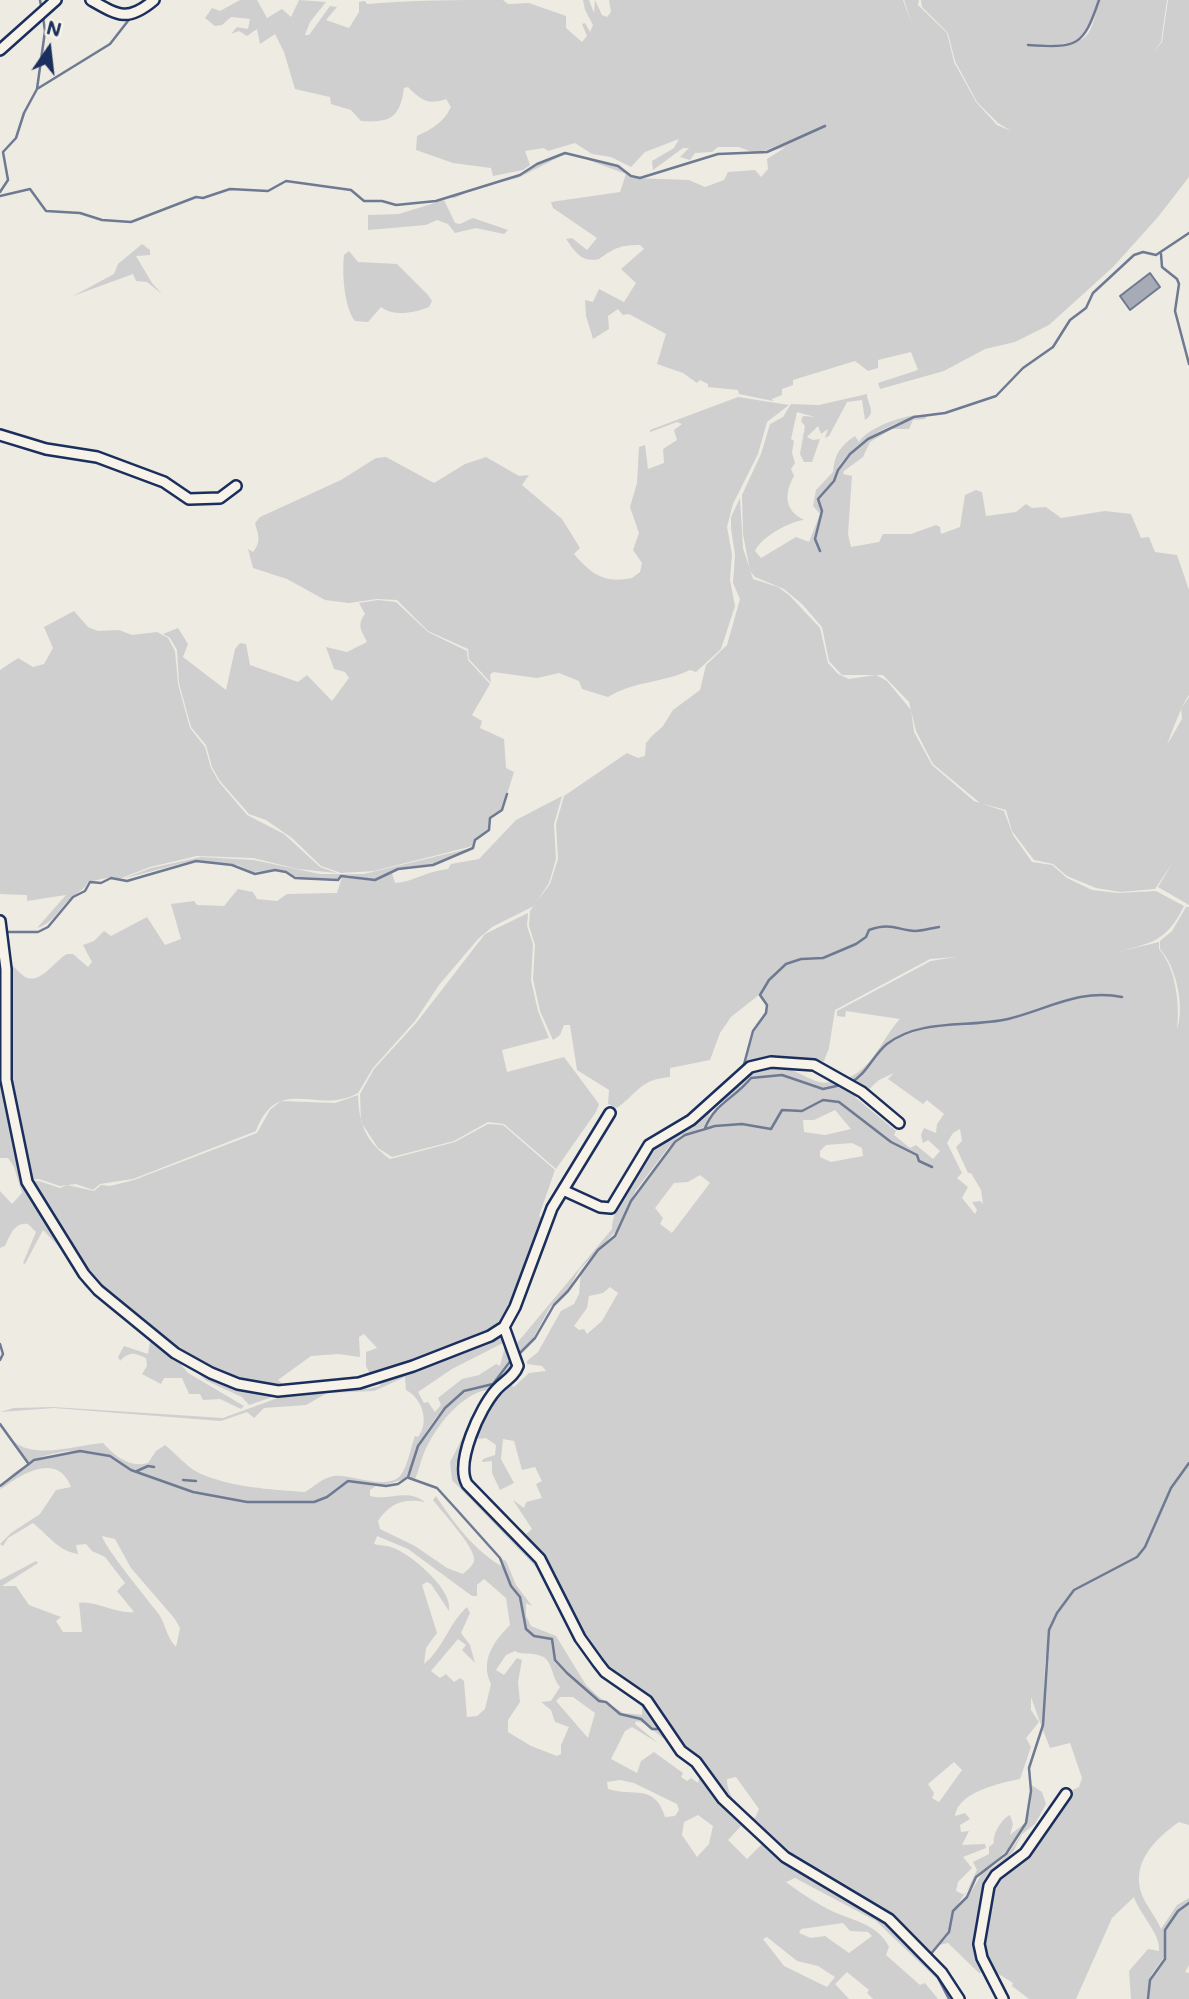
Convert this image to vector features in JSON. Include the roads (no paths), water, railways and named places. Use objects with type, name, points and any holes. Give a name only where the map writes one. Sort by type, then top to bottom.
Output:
[{"type":"street","points":[[0,50],[56,0]]},
{"type":"street","points":[[91,0],[114,13],[131,15],[154,0]]},
{"type":"street","points":[[0,435],[46,449],[97,457],[164,482],[189,499],[220,498],[236,486]]},
{"type":"street","points":[[0,921],[6,969],[6,1080],[27,1182],[89,1282],[160,1342],[199,1367],[238,1384],[264,1390],[295,1391],[384,1377],[490,1336],[504,1327],[515,1307],[544,1226],[610,1113]]},
{"type":"street","points":[[565,1191],[600,1207],[611,1208],[649,1145],[691,1119],[740,1073],[760,1064],[814,1065],[824,1069],[862,1092],[899,1123]]},
{"type":"street","points":[[504,1327],[518,1366],[515,1374],[490,1399],[468,1446],[463,1470],[467,1484],[540,1559],[580,1638],[605,1672],[647,1701],[681,1751],[701,1769],[723,1799],[785,1857],[889,1919],[934,1965],[959,1999]]},
{"type":"street","points":[[1003,1999],[982,1958],[979,1944],[989,1886],[996,1875],[1025,1853],[1066,1794]]},
{"type":"waterway","points":[[40,0],[42,11]]},
{"type":"waterway","points":[[1028,45],[1058,46],[1076,41],[1083,36],[1099,0]]},
{"type":"waterway","points":[[37,89],[45,31],[43,17]]},
{"type":"waterway","points":[[0,192],[8,180],[3,152],[16,138],[24,113],[37,89],[110,44],[131,17]]},
{"type":"waterway","points":[[0,196],[30,189],[46,211],[80,213],[102,220],[131,222],[196,197],[203,198],[230,189],[268,191],[286,181],[351,190],[364,201],[382,201],[396,205],[436,201],[520,175],[537,164],[565,153],[618,166],[631,176],[640,178],[718,154],[767,152],[825,126]]},
{"type":"waterway","points":[[820,551],[815,539],[822,511],[818,499],[834,481],[838,470],[850,454],[868,439],[914,417],[945,413],[996,396],[1023,368],[1053,347],[1070,320],[1086,308],[1093,293],[1134,255],[1143,252],[1156,255],[1189,233]]},
{"type":"waterway","points":[[1161,254],[1162,267],[1177,279],[1179,284],[1175,311],[1189,364]]},
{"type":"waterway","points":[[6,932],[38,932],[48,927],[73,897],[85,891],[90,882],[101,883],[111,878],[127,881],[196,861],[232,865],[255,874],[275,870],[286,872],[295,878],[338,880],[341,876],[375,880],[398,869],[433,865],[473,848],[475,840],[489,830],[490,818],[502,810],[507,794]]},
{"type":"waterway","points":[[743,1068],[753,1031],[766,1013],[767,1005],[760,995],[769,980],[786,964],[801,959],[823,958],[856,944],[866,937],[869,930],[876,928],[915,931],[939,927]]},
{"type":"waterway","points":[[850,1083],[887,1044],[915,1030],[993,1022],[1092,995],[1122,997]]},
{"type":"waterway","points":[[705,1128],[714,1112],[751,1078],[782,1075],[823,1089],[841,1085]]},
{"type":"waterway","points":[[518,1355],[535,1338],[554,1305],[568,1291],[598,1250],[615,1236],[631,1201],[675,1142],[685,1135],[715,1126],[742,1124],[771,1129],[782,1110],[802,1111],[823,1100],[839,1102],[891,1142],[917,1155],[919,1161],[932,1167]]},
{"type":"waterway","points":[[0,1344],[3,1354],[0,1360]]},
{"type":"waterway","points":[[0,1486],[34,1460],[80,1451],[110,1456],[131,1470],[193,1492],[247,1502],[314,1502],[327,1497],[348,1481],[386,1486],[398,1484],[408,1477],[418,1446],[445,1408],[464,1391],[493,1384],[512,1359]]},
{"type":"waterway","points":[[0,1424],[28,1463]]},
{"type":"waterway","points":[[930,1955],[949,1932],[953,1911],[967,1897],[976,1877],[1006,1854],[1026,1823],[1031,1791],[1029,1768],[1043,1725],[1049,1630],[1057,1613],[1074,1590],[1137,1557],[1145,1547],[1171,1488],[1189,1463]]},
{"type":"waterway","points":[[137,1471],[148,1466],[154,1467]]},
{"type":"waterway","points":[[409,1478],[437,1488],[500,1558],[511,1586],[520,1597],[526,1629],[534,1636],[552,1639],[555,1660],[567,1673],[599,1701],[606,1702],[620,1714],[641,1719],[652,1729],[657,1729]]},
{"type":"waterway","points":[[183,1480],[196,1481]]},
{"type":"waterway","points":[[1148,1999],[1150,1980],[1165,1959],[1165,1930],[1178,1911],[1189,1903]]},
{"type":"waterway","points":[[935,1972],[949,1999]]}]
